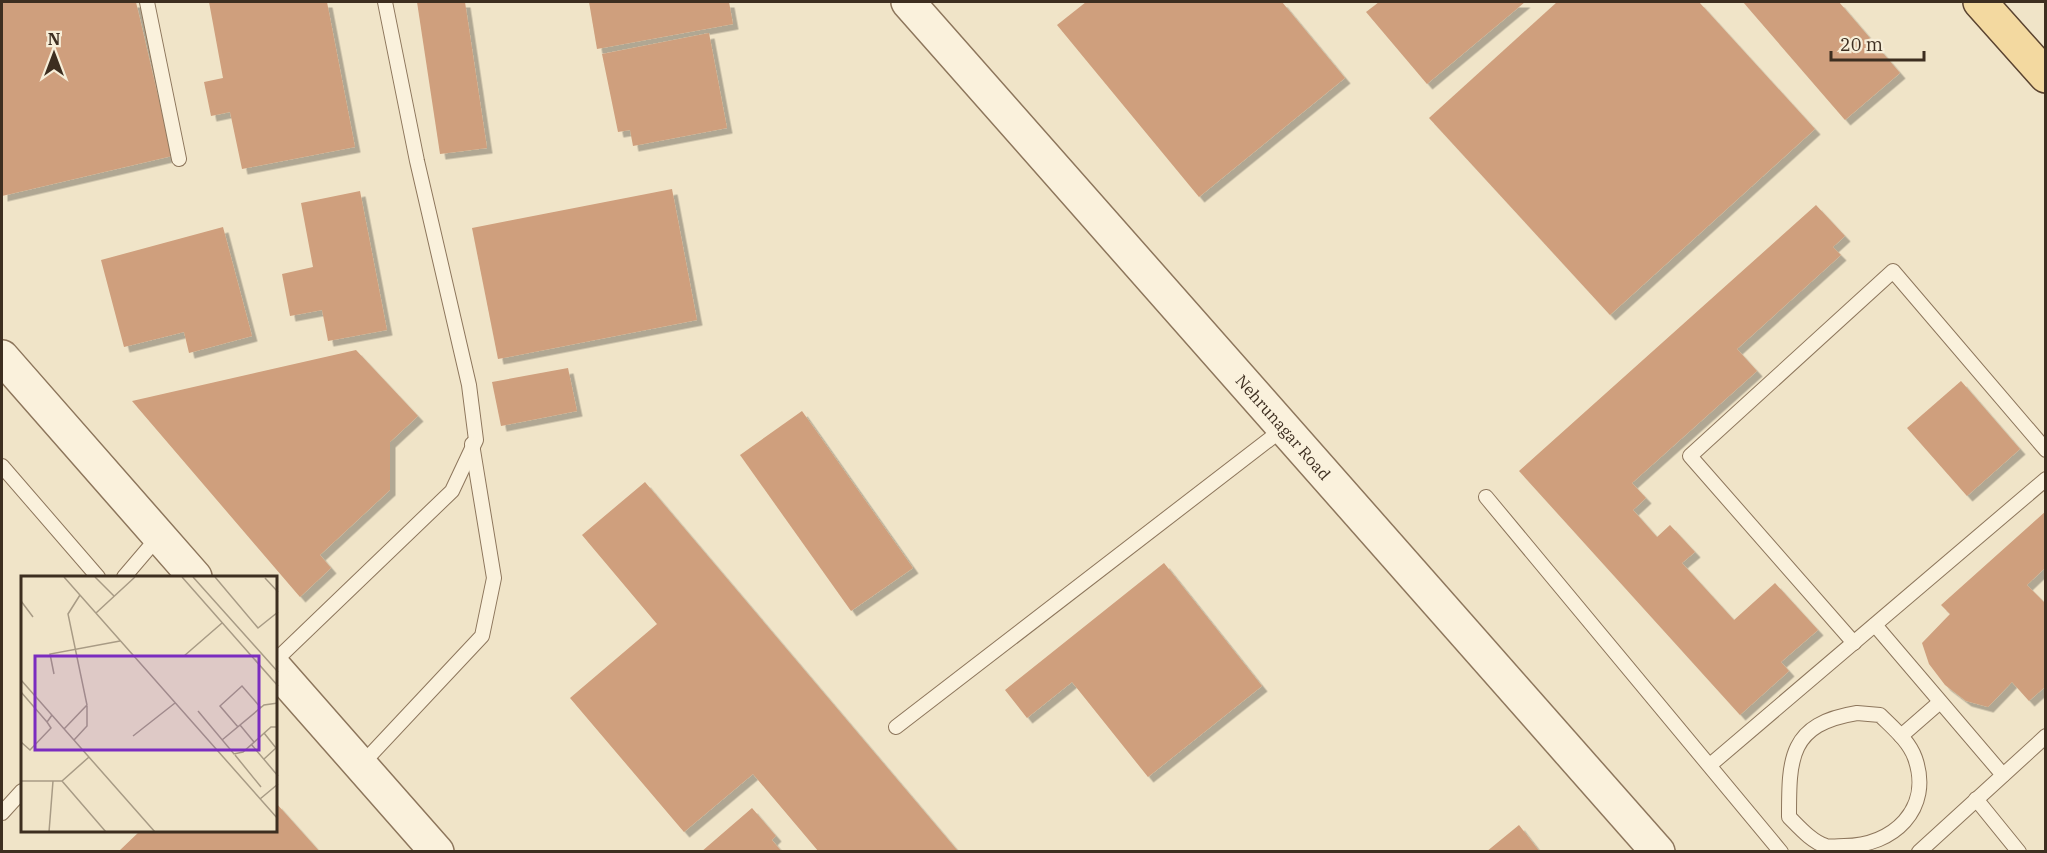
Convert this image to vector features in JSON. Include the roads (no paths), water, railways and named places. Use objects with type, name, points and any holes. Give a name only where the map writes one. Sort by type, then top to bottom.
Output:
[{"type":"main road","points":[[1980,2],[2046,76]]},
{"type":"street","name":"Nehrunagar Road","points":[[908,2],[1658,852]]},
{"type":"street","points":[[2,357],[194,576]]},
{"type":"street","points":[[278,671],[437,852]]},
{"type":"lane","points":[[147,2],[179,159]]},
{"type":"lane","points":[[278,658],[452,491],[472,444],[476,440],[469,385],[417,161],[385,2]]},
{"type":"lane","points":[[1854,643],[1690,456],[1893,271],[2046,450]]},
{"type":"lane","points":[[896,727],[1284,428]]},
{"type":"lane","points":[[361,765],[482,636],[494,578],[472,444]]},
{"type":"lane","points":[[2,466],[97,576]]},
{"type":"lane","points":[[1710,765],[2046,479]]},
{"type":"lane","points":[[1486,497],[1781,852]]},
{"type":"lane","points":[[125,576],[159,536]]},
{"type":"lane","points":[[1875,624],[2003,775]]},
{"type":"lane","points":[[1901,736],[1940,702]]},
{"type":"lane","points":[[1857,713],[1880,715],[1901,736],[1915,758],[1919,788],[1910,817],[1892,834],[1858,846],[1825,846],[1803,832],[1789,817],[1793,756],[1809,730],[1830,717],[1857,713]]},
{"type":"lane","points":[[1919,852],[2046,736]]},
{"type":"lane","points":[[2,813],[21,792]]},
{"type":"lane","points":[[1976,800],[2019,852]]}]
